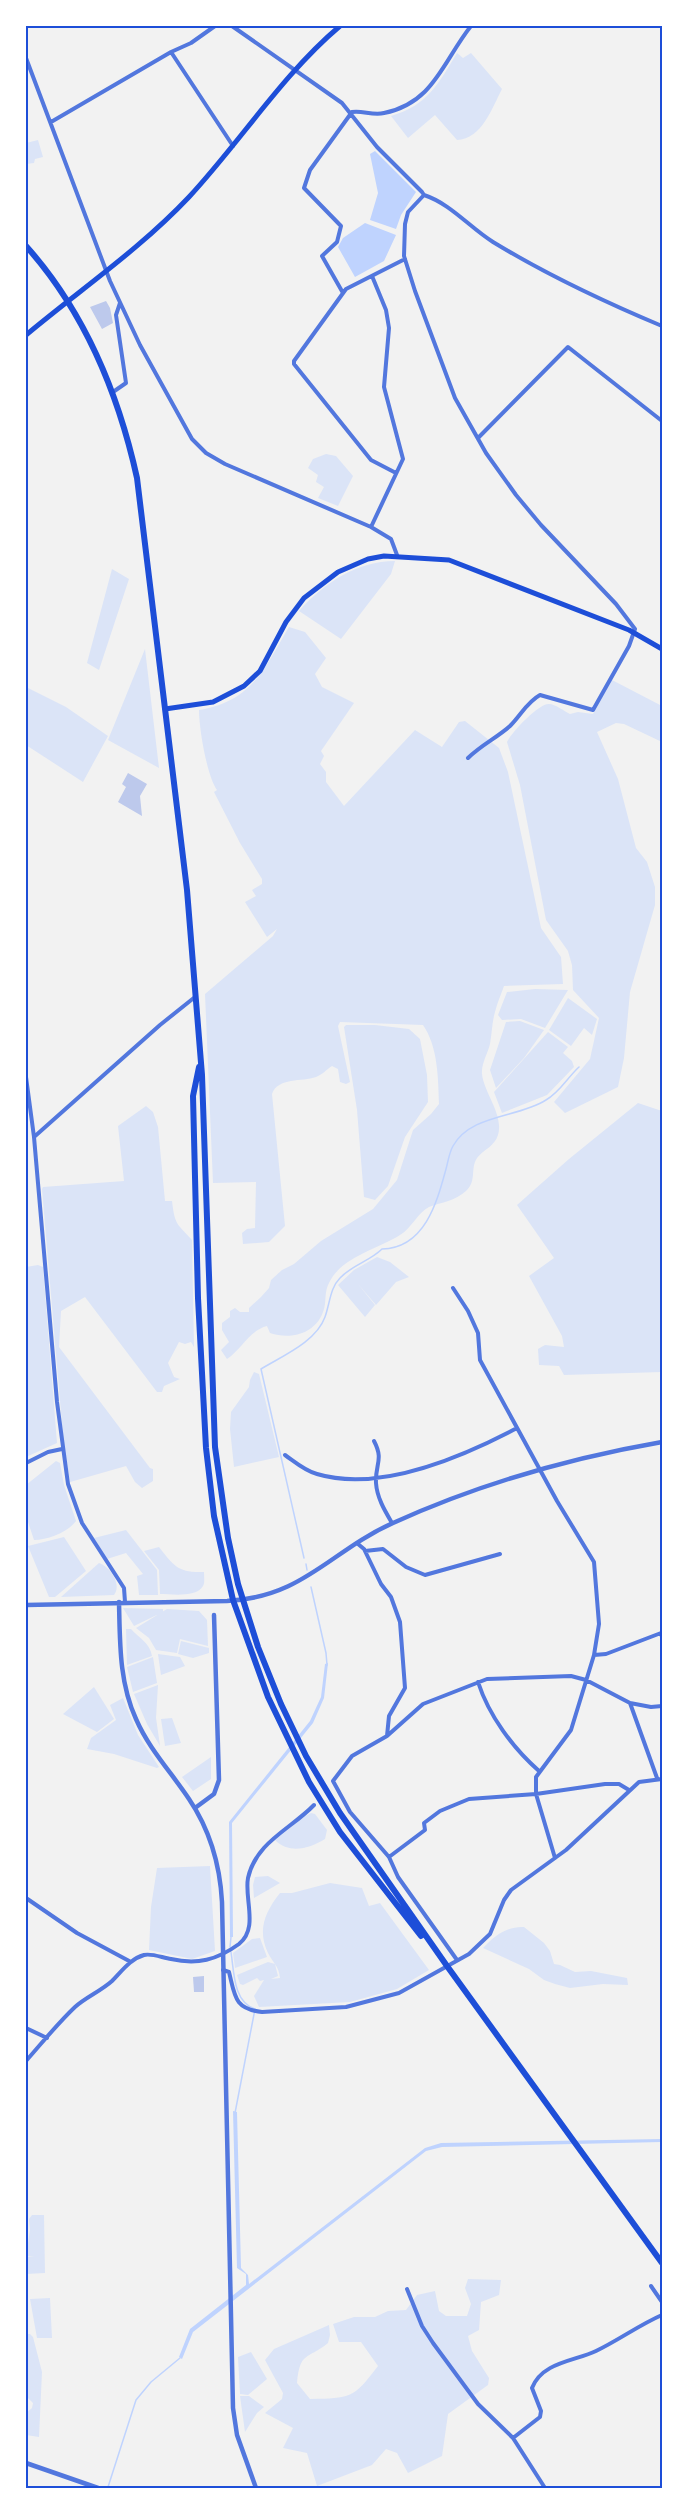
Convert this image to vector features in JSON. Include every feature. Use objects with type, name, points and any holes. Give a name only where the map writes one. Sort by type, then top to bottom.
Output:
[{"type":"highway","points":[[26,246],[68,301],[97,353],[123,422],[137,478],[187,890],[200,1060],[208,1219],[214,1448],[228,1538],[242,1599],[292,1728],[321,1782],[362,1846],[438,1954],[663,2263]]},
{"type":"highway","points":[[200,1060],[193,1096],[203,1398],[213,1507],[233,1600],[268,1697],[309,1782],[354,1851],[420,1935],[438,1954]]},
{"type":"main road","points":[[26,335],[107,271],[176,210],[233,146],[296,69],[340,26]]},
{"type":"main road","points":[[165,709],[213,702],[244,686],[260,671],[296,608],[317,587],[338,572],[368,559],[397,555],[449,560],[548,597],[662,647]]},
{"type":"street","points":[[51,122],[171,52],[191,43],[214,26]]},
{"type":"street","points":[[232,26],[296,69],[352,112],[377,147],[424,195],[438,200],[492,241],[576,286],[663,326]]},
{"type":"street","points":[[352,112],[384,114],[418,99],[434,82],[471,26]]},
{"type":"street","points":[[171,52],[233,146]]},
{"type":"street","points":[[26,58],[120,303],[153,371],[186,431],[198,447],[225,464],[371,527],[391,539],[397,555]]},
{"type":"street","points":[[663,69],[663,94]]},
{"type":"street","points":[[343,292],[322,256],[337,242],[340,236],[340,226],[306,192],[304,185],[310,170],[352,112]]},
{"type":"street","points":[[424,195],[408,212],[405,224],[405,259],[447,378],[486,453],[528,510],[632,623],[634,633],[593,710],[540,695],[533,699],[509,727],[482,745],[468,758]]},
{"type":"street","points":[[396,473],[371,460],[294,364],[294,361],[343,292],[405,259]]},
{"type":"street","points":[[371,527],[403,459],[384,387],[389,328],[383,299],[372,276]]},
{"type":"street","points":[[113,392],[126,383],[116,315],[120,303]]},
{"type":"street","points":[[477,438],[568,347],[663,421]]},
{"type":"street","points":[[34,1137],[160,1025],[195,997]]},
{"type":"street","points":[[26,1077],[34,1137],[57,1402],[68,1484],[92,1542],[124,1588],[121,1664],[135,1718],[152,1748],[195,1808],[211,1841],[218,1870],[223,1954],[233,2408],[237,2435],[256,2488]]},
{"type":"street","points":[[453,1288],[468,1311],[478,1333],[480,1360],[540,1470],[594,1562],[598,1624],[594,1655],[571,1730],[536,1777],[536,1794],[555,1858]]},
{"type":"street","points":[[285,1455],[316,1474],[352,1479],[376,1477],[402,1473],[462,1455],[517,1428]]},
{"type":"street","points":[[374,1441],[381,1456],[376,1477],[377,1493],[392,1523]]},
{"type":"street","points":[[26,1605],[233,1600],[260,1596],[294,1584],[315,1573],[392,1523],[470,1492],[593,1456],[663,1442]]},
{"type":"street","points":[[26,1462],[48,1452],[62,1449]]},
{"type":"street","points":[[358,1544],[365,1551],[381,1584],[397,1607],[400,1622],[405,1689],[389,1716],[387,1736]]},
{"type":"street","points":[[365,1551],[383,1549],[406,1567],[430,1575],[500,1554]]},
{"type":"street","points":[[195,1808],[214,1794],[219,1780],[214,1615]]},
{"type":"street","points":[[594,1655],[606,1654],[661,1633],[663,1637]]},
{"type":"street","points":[[457,1960],[398,1877],[389,1857],[350,1812],[333,1781],[352,1755],[387,1736],[423,1704],[487,1679],[571,1676],[586,1680],[630,1703],[651,1707],[663,1706]]},
{"type":"street","points":[[478,1682],[494,1718],[525,1759],[539,1771]]},
{"type":"street","points":[[223,1970],[229,1972],[235,1997],[241,2006],[262,2012],[357,2005],[399,1994],[469,1953],[490,1934],[504,1900],[511,1890],[566,1850],[639,1782],[660,1779],[630,1703]]},
{"type":"street","points":[[389,1857],[420,1835],[425,1830],[424,1823],[427,1820],[469,1799],[536,1794],[605,1784],[619,1784],[629,1790]]},
{"type":"street","points":[[26,2061],[76,2006],[110,1983],[131,1962],[144,1955],[153,1955],[190,1964],[223,1954],[241,1942],[247,1933],[250,1915],[248,1878],[259,1854],[279,1832],[314,1805]]},
{"type":"street","points":[[26,1898],[77,1933],[131,1962]]},
{"type":"street","points":[[26,2028],[47,2038]]},
{"type":"street","points":[[651,2286],[663,2302]]},
{"type":"street","points":[[407,2289],[422,2326],[433,2343],[478,2403],[513,2438],[545,2488]]},
{"type":"street","points":[[513,2438],[542,2412],[532,2388],[535,2381],[558,2363],[594,2352],[642,2324],[663,2315]]},
{"type":"street","points":[[26,2463],[98,2488]]},
{"type":"shaded area","points":[[457,53],[463,58],[471,53],[502,89],[490,113],[480,128],[466,138],[457,140],[435,115],[408,138],[391,116],[414,106],[431,92]]},
{"type":"shaded area","points":[[38,140],[43,157],[35,159],[34,163],[26,164],[26,143]]},
{"type":"shaded area","points":[[326,454],[336,456],[353,476],[338,506],[318,498],[324,487],[316,482],[318,475],[308,468],[313,459]]},
{"type":"shaded area","points":[[395,561],[391,574],[341,639],[299,611],[319,591],[355,569]]},
{"type":"shaded area","points":[[112,569],[129,579],[99,670],[87,663]]},
{"type":"shaded area","points":[[289,627],[305,632],[326,658],[315,674],[322,687],[354,703],[321,751],[324,756],[320,764],[326,772],[326,782],[344,806],[415,730],[442,747],[459,722],[465,721],[499,748],[508,772],[541,928],[561,957],[563,984],[504,986],[493,1020],[490,1044],[482,1070],[498,1120],[498,1135],[477,1158],[471,1183],[466,1191],[453,1199],[425,1209],[400,1235],[342,1266],[329,1283],[322,1314],[312,1328],[288,1336],[270,1333],[267,1326],[261,1328],[227,1359],[221,1350],[229,1342],[222,1330],[222,1323],[230,1317],[230,1311],[235,1308],[240,1312],[249,1312],[249,1308],[269,1288],[271,1280],[282,1270],[294,1264],[321,1241],[373,1209],[397,1180],[413,1130],[439,1104],[432,1043],[423,1025],[340,1022],[338,1026],[350,1082],[346,1084],[340,1082],[338,1069],[332,1066],[316,1077],[285,1082],[279,1085],[272,1094],[285,1226],[269,1242],[243,1244],[242,1233],[247,1229],[255,1228],[256,1182],[213,1183],[205,994],[273,936],[277,929],[267,937],[245,902],[256,896],[252,890],[262,884],[262,879],[240,843],[214,792],[217,790],[204,752],[199,710],[217,706],[244,691],[264,669]]},
{"type":"shaded area","points":[[145,649],[159,768],[108,740]]},
{"type":"shaded area","points":[[612,680],[662,706],[662,742],[624,724],[616,723],[597,732],[618,779],[636,848],[647,862],[655,887],[655,905],[630,992],[624,1058],[618,1087],[565,1113],[554,1102],[590,1059],[599,1018],[573,990],[572,965],[568,951],[546,920],[520,785],[507,742],[526,719],[544,705],[554,705],[570,714],[578,712],[593,714]]},
{"type":"shaded area","points":[[26,687],[66,707],[108,736],[83,782],[26,745]]},
{"type":"shaded area","points":[[535,989],[568,990],[545,1028],[521,1019],[502,1020],[498,1015],[507,992]]},
{"type":"shaded area","points":[[568,998],[597,1019],[592,1035],[584,1028],[571,1046],[549,1030]]},
{"type":"shaded area","points":[[520,1021],[544,1030],[524,1058],[496,1088],[490,1070],[506,1022]]},
{"type":"shaded area","points":[[346,1025],[375,1025],[409,1029],[420,1039],[427,1075],[428,1102],[405,1137],[388,1186],[375,1200],[364,1197],[357,1110],[344,1027]]},
{"type":"shaded area","points":[[548,1032],[568,1047],[563,1053],[572,1061],[574,1067],[547,1095],[502,1113],[494,1092]]},
{"type":"shaded area","points":[[638,1103],[662,1111],[662,1372],[564,1375],[559,1366],[539,1365],[538,1349],[545,1345],[564,1347],[562,1336],[529,1276],[554,1258],[517,1205]]},
{"type":"shaded area","points":[[146,1106],[153,1112],[158,1127],[165,1201],[172,1201],[178,1224],[192,1240],[194,1347],[191,1342],[185,1344],[179,1342],[168,1363],[174,1377],[180,1379],[164,1386],[162,1392],[157,1392],[85,1297],[61,1311],[59,1347],[153,1469],[153,1481],[142,1488],[135,1482],[126,1466],[70,1482],[63,1436],[42,1189],[43,1187],[124,1181],[118,1126]]},
{"type":"shaded area","points":[[377,1257],[390,1262],[409,1277],[396,1282],[376,1305],[358,1284],[375,1305],[365,1317],[338,1285],[354,1270]]},
{"type":"shaded area","points":[[38,1265],[43,1267],[57,1443],[26,1457],[26,1267]]},
{"type":"shaded area","points":[[254,1372],[259,1374],[279,1457],[234,1467],[230,1429],[231,1412],[249,1387]]},
{"type":"shaded area","points":[[56,1461],[60,1463],[64,1485],[76,1521],[57,1535],[34,1540],[26,1516],[26,1485]]},
{"type":"shaded area","points":[[126,1530],[157,1570],[158,1595],[139,1595],[137,1576],[143,1574],[126,1553],[107,1559],[94,1538]]},
{"type":"shaded area","points":[[64,1537],[86,1571],[55,1597],[49,1597],[28,1546]]},
{"type":"shaded area","points":[[159,1547],[182,1570],[204,1572],[204,1585],[200,1590],[183,1594],[160,1594],[159,1570],[144,1551]]},
{"type":"shaded area","points":[[99,1563],[108,1568],[114,1577],[117,1586],[114,1595],[61,1597]]},
{"type":"shaded area","points":[[123,1608],[163,1609],[163,1612],[134,1626]]},
{"type":"shaded area","points":[[167,1609],[199,1611],[207,1620],[208,1646],[180,1639],[177,1653],[156,1650],[149,1638],[136,1628]]},
{"type":"shaded area","points":[[126,1629],[131,1629],[144,1641],[152,1656],[127,1665]]},
{"type":"shaded area","points":[[181,1641],[209,1648],[209,1653],[193,1658],[178,1654]]},
{"type":"shaded area","points":[[158,1654],[180,1657],[185,1666],[161,1675]]},
{"type":"shaded area","points":[[153,1657],[157,1683],[133,1692],[127,1667]]},
{"type":"shaded area","points":[[158,1685],[156,1718],[160,1746],[134,1694]]},
{"type":"shaded area","points":[[94,1687],[114,1719],[97,1732],[63,1714]]},
{"type":"shaded area","points":[[123,1698],[138,1735],[159,1767],[87,1749],[91,1738],[116,1720],[110,1705]]},
{"type":"shaded area","points":[[172,1718],[181,1743],[165,1746],[161,1719]]},
{"type":"shaded area","points":[[211,1757],[211,1779],[193,1791],[182,1777]]},
{"type":"shaded area","points":[[311,1813],[315,1814],[327,1830],[325,1839],[299,1848],[286,1847],[275,1840],[285,1827]]},
{"type":"shaded area","points":[[210,1866],[215,1951],[192,1959],[149,1950],[151,1907],[157,1868]]},
{"type":"shaded area","points":[[268,1876],[280,1883],[254,1898],[255,1877]]},
{"type":"shaded area","points":[[330,1883],[362,1888],[369,1906],[380,1903],[429,1970],[397,1989],[350,2002],[259,2007],[254,1996],[264,1980],[260,1981],[257,1978],[243,1985],[240,1984],[237,1975],[268,1962],[275,1964],[265,1945],[263,1929],[267,1914],[275,1900],[280,1893],[292,1893]],"holes":[[[275,1964],[280,1978],[271,1979],[278,1976]]]},
{"type":"shaded area","points":[[524,1927],[544,1943],[550,1951],[554,1964],[575,1972],[591,1971],[627,1978],[628,1985],[603,1984],[570,1988],[544,1980],[529,1969],[483,1948],[501,1933],[512,1928]]},
{"type":"shaded area","points":[[260,1938],[267,1957],[235,1968],[233,1953],[252,1939]]},
{"type":"shaded area","points":[[32,2215],[44,2215],[45,2273],[26,2274],[26,2257],[34,2257],[26,2256],[30,2230],[29,2219]]},
{"type":"shaded area","points":[[468,2279],[501,2280],[499,2295],[481,2302],[479,2330],[468,2336],[472,2351],[489,2378],[488,2385],[448,2414],[442,2456],[408,2473],[397,2453],[386,2449],[372,2465],[317,2486],[307,2453],[283,2448],[293,2428],[265,2413],[282,2399],[283,2393],[265,2360],[274,2349],[329,2325],[328,2343],[306,2357],[300,2366],[297,2383],[310,2399],[343,2397],[363,2385],[378,2366],[361,2342],[339,2342],[333,2324],[354,2317],[375,2317],[388,2311],[406,2310],[417,2295],[435,2291],[439,2311],[446,2316],[467,2316],[471,2304],[465,2288]]},
{"type":"shaded area","points":[[50,2298],[52,2338],[37,2338],[30,2299]]},
{"type":"shaded area","points":[[26,2334],[33,2337],[42,2372],[39,2437],[26,2435],[26,2413],[32,2408],[33,2403],[26,2396]]},
{"type":"shaded area","points":[[251,2352],[267,2379],[248,2395],[240,2394],[238,2357]]},
{"type":"shaded area","points":[[240,2396],[249,2396],[264,2407],[257,2413],[245,2432]]},
{"type":"water","points":[[375,151],[416,192],[401,215],[396,229],[370,220],[378,193],[370,154]]},
{"type":"water","points":[[365,223],[396,235],[384,261],[355,277],[338,247],[343,238]]},
{"type":"water","points":[[328,1663],[324,1698],[313,1723],[232,1823],[233,1937],[230,1937],[229,1822],[310,1721],[321,1697],[325,1664]]},
{"type":"water","points":[[233,2111],[237,2112],[241,2268],[248,2275],[249,2284],[425,2148],[441,2143],[662,2139],[662,2142],[442,2147],[426,2151],[193,2332],[182,2359],[179,2357],[190,2329],[246,2285],[246,2274],[237,2268]]},
{"type":"building","points":[[106,301],[113,323],[102,329],[90,307]]},
{"type":"building","points":[[128,773],[147,784],[140,796],[142,816],[118,802],[126,787],[122,784]]},
{"type":"building","points":[[204,1976],[204,1992],[194,1992],[193,1977]]},
{"type":"waterway","points":[[304,1558],[261,1369],[298,1348],[314,1334],[325,1317],[334,1286],[345,1274],[382,1249],[397,1247],[409,1241],[419,1232],[433,1209],[450,1152],[461,1136],[483,1122],[535,1106],[546,1100],[579,1067]]},
{"type":"waterway","points":[[306,1564],[307,1570]]},
{"type":"waterway","points":[[311,1587],[327,1665]]},
{"type":"waterway","points":[[230,1947],[231,1937]]},
{"type":"waterway","points":[[231,1952],[234,1977],[239,1993],[242,2000],[255,2009],[235,2113]]},
{"type":"waterway","points":[[108,2487],[136,2400],[151,2382],[180,2358]]}]
